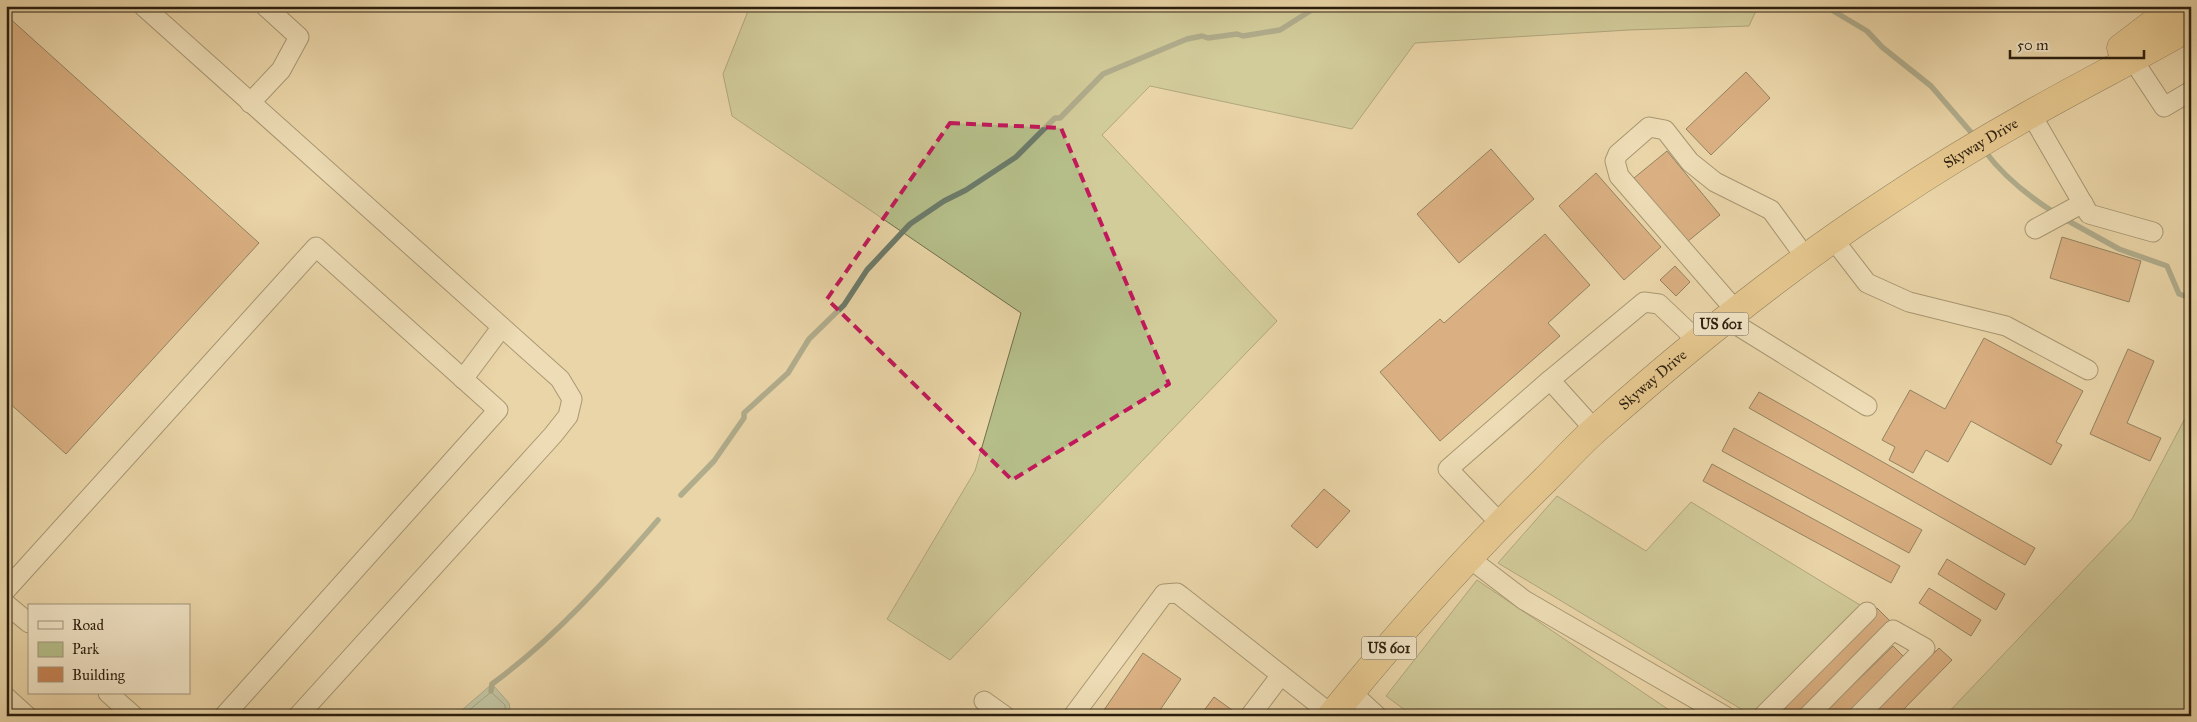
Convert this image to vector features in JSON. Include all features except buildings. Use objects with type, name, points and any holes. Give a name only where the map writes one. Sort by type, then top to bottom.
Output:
[{"type":"highway","name":"US 601","points":[[2031,114],[2094,66],[2148,29],[2176,6]]},
{"type":"highway","name":"Skyway Drive","points":[[1332,716],[1381,657],[1501,524],[1595,430],[1732,315],[1806,258],[1946,164],[2031,114],[2191,26]]},
{"type":"lane","points":[[143,6],[560,379],[572,399],[568,416],[553,436],[298,716]]},
{"type":"lane","points":[[250,103],[280,70],[300,38],[265,6]]},
{"type":"lane","points":[[2132,60],[2164,106],[2191,91]]},
{"type":"lane","points":[[2031,114],[2089,214],[2153,232]]},
{"type":"lane","points":[[1806,258],[1770,210],[1715,182],[1690,162],[1665,130],[1649,127],[1618,154],[1615,161],[1619,176],[1732,315],[1867,406]]},
{"type":"lane","points":[[2035,230],[2083,203]]},
{"type":"lane","points":[[1833,239],[1867,283],[1909,302],[2006,326],[2088,370]]},
{"type":"lane","points":[[6,590],[316,247],[498,410],[228,714]]},
{"type":"lane","points":[[1501,524],[1448,469],[1550,380],[1644,302],[1659,304],[1699,342]]},
{"type":"lane","points":[[463,379],[501,328]]},
{"type":"lane","points":[[1550,380],[1595,430]]},
{"type":"lane","points":[[1469,558],[1524,600],[1725,716]]},
{"type":"lane","points":[[1073,716],[1164,594],[1172,593],[1181,596],[1332,716]]},
{"type":"lane","points":[[6,604],[28,623]]},
{"type":"lane","points":[[1763,716],[1866,612]]},
{"type":"lane","points":[[1808,716],[1894,630],[1925,648],[1858,716]]},
{"type":"lane","points":[[1250,716],[1281,676]]},
{"type":"lane","points":[[1352,693],[1377,716]]},
{"type":"lane","points":[[109,694],[134,716]]},
{"type":"lane","points":[[6,697],[27,716]]},
{"type":"lane","points":[[984,701],[1005,716]]},
{"type":"highlighted area","points":[[950,123],[1061,128],[1169,384],[1012,480],[827,299]]},
{"type":"green space","points":[[750,6],[1758,6],[1749,26],[1629,30],[1415,43],[1352,129],[1150,86],[1102,135],[1277,321],[950,660],[887,619],[975,471],[1021,313],[732,116],[723,74]]},
{"type":"green space","points":[[2191,407],[2191,716],[1945,716],[2132,519]]},
{"type":"green space","points":[[1557,496],[1646,551],[1691,502],[1860,605],[1751,715],[1498,563]]},
{"type":"green space","points":[[1477,580],[1678,716],[1413,716],[1386,696]]},
{"type":"water","points":[[492,684],[509,703],[511,716],[455,716]]},
{"type":"waterway","points":[[681,495],[714,461],[744,418],[744,413],[788,373],[809,339],[844,305],[867,270],[910,224],[1016,157],[1055,118],[1060,118],[1103,74],[1187,39],[1237,34],[1243,36],[1280,30],[1318,6]]},
{"type":"waterway","points":[[1825,6],[1867,31],[1882,47],[1931,86],[1976,138]]},
{"type":"waterway","points":[[1984,150],[2017,185],[2055,213]]},
{"type":"waterway","points":[[2063,218],[2119,249],[2167,266],[2179,294],[2191,298]]},
{"type":"waterway","points":[[491,691],[492,684],[537,647],[580,607],[658,520]]}]
